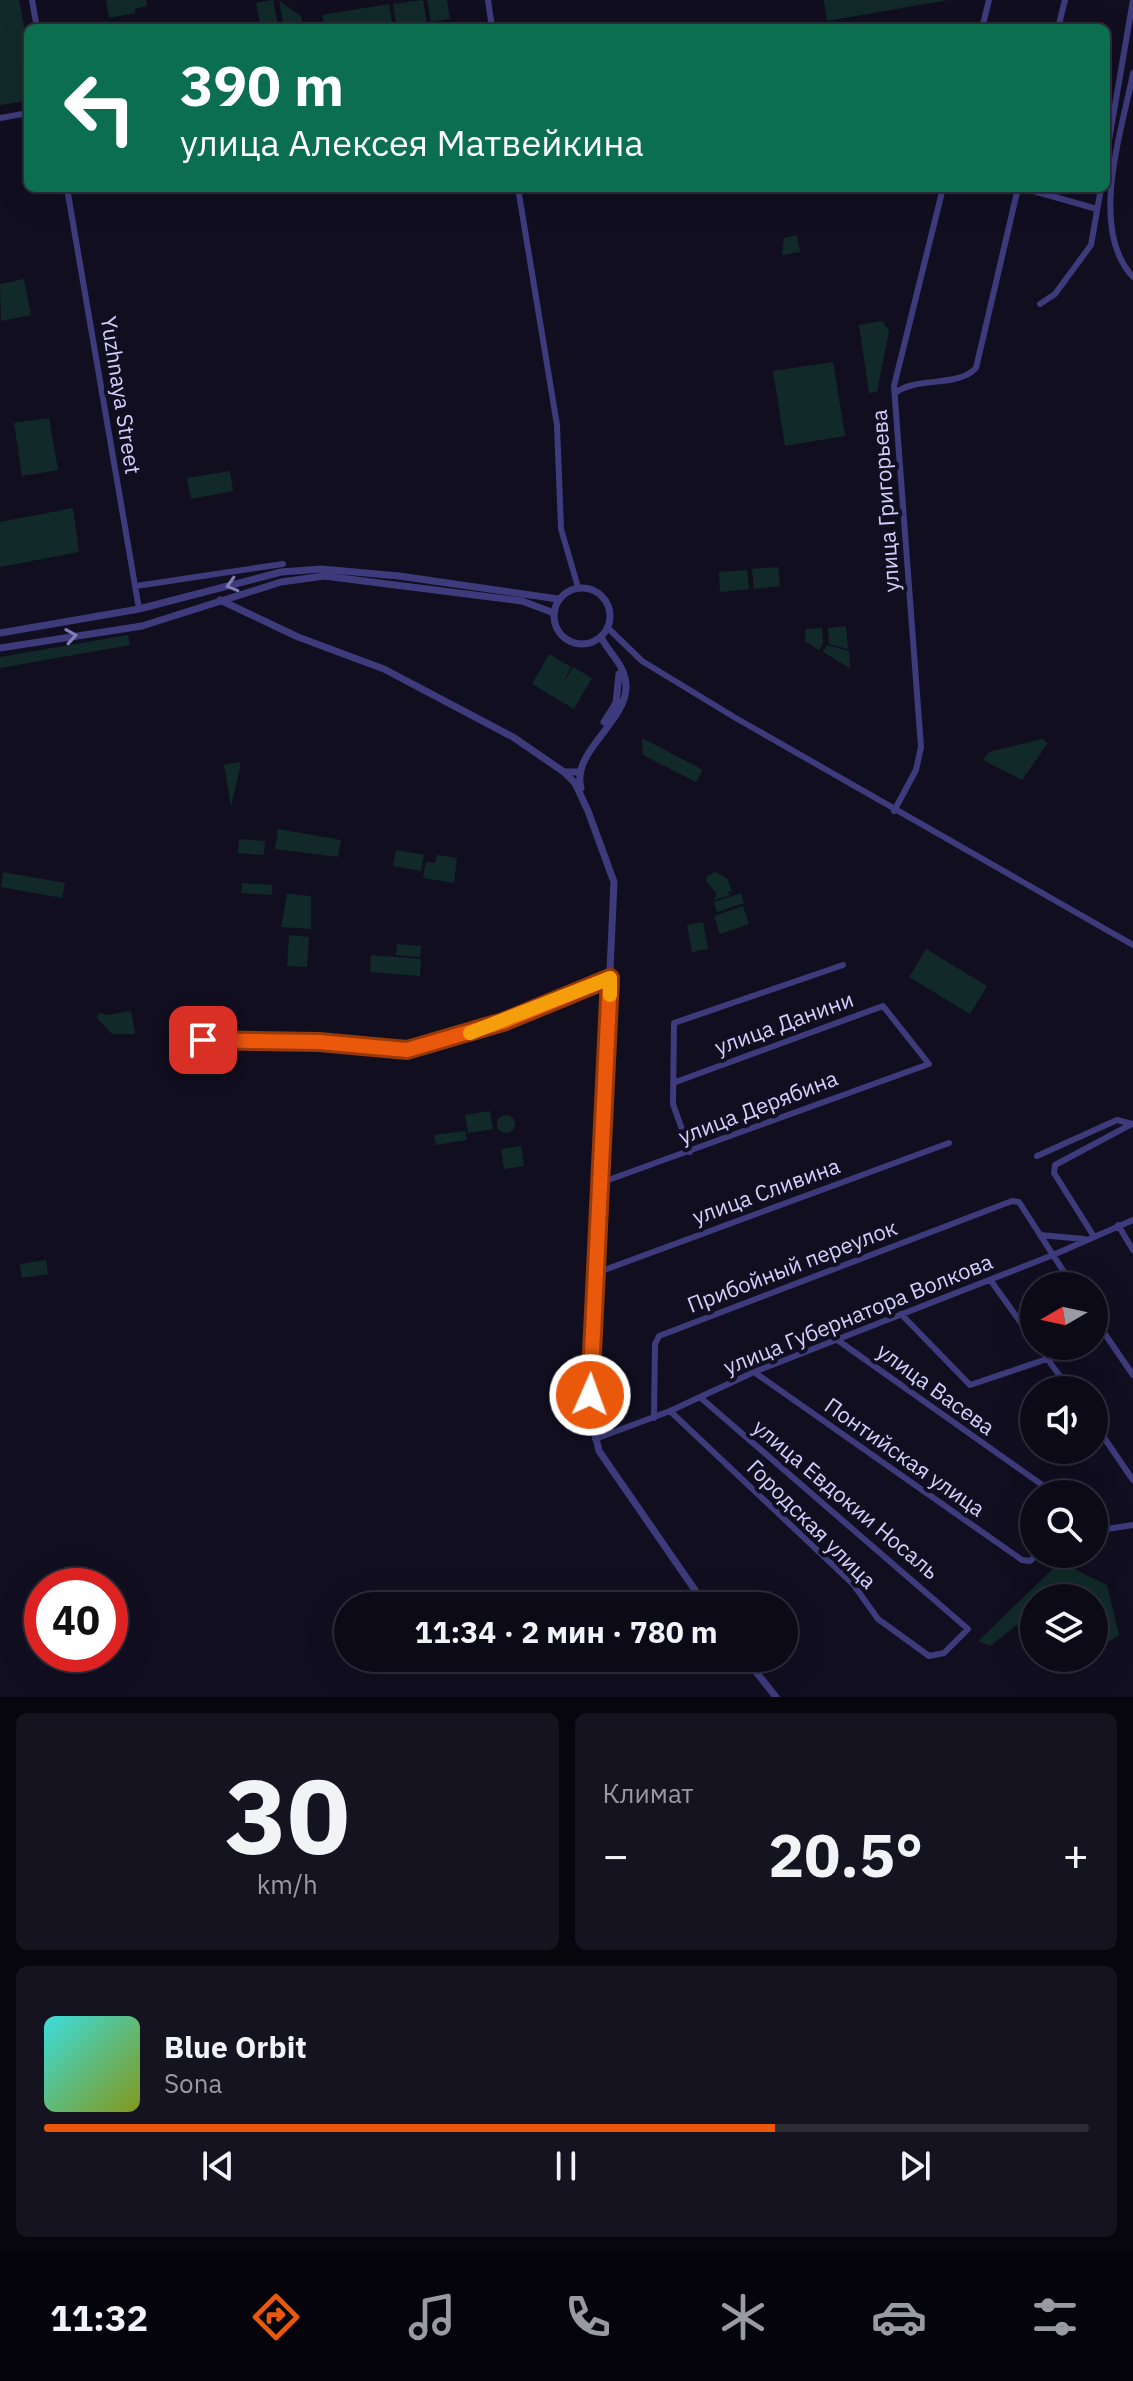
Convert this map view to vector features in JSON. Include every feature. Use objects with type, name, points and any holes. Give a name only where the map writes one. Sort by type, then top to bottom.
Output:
[{"type":"street","points":[[32,0],[36,24]]},
{"type":"street","points":[[488,0],[491,24]]},
{"type":"street","points":[[983,24],[989,0]]},
{"type":"street","points":[[1059,24],[1065,0]]},
{"type":"street","points":[[1110,135],[1133,0]]},
{"type":"street","points":[[1133,73],[1109,208],[1111,238],[1133,277]]},
{"type":"street","points":[[0,118],[24,114]]},
{"type":"street","name":"Yuzhnaya Street","points":[[68,192],[139,609]]},
{"type":"street","points":[[519,192],[557,425],[561,529],[578,587]]},
{"type":"street","name":"улица Григорьева","points":[[894,811],[916,770],[921,747],[895,393],[942,192]]},
{"type":"street","points":[[895,393],[905,385],[964,375],[976,368],[1019,192]]},
{"type":"street","points":[[1035,192],[1097,209]]},
{"type":"street","points":[[1040,304],[1055,294],[1086,252],[1094,235],[1100,192]]},
{"type":"street","points":[[136,586],[283,564]]},
{"type":"street","points":[[0,633],[139,609],[281,572],[321,569],[399,576],[558,599],[578,587],[591,589],[601,596],[609,614],[607,627],[592,644]]},
{"type":"street","points":[[0,648],[142,626],[281,582],[324,576],[522,601],[554,613]]},
{"type":"street","points":[[232,596],[236,607]]},
{"type":"street","points":[[558,599],[554,613],[564,638],[592,644],[617,664],[619,692],[577,772],[575,783]]},
{"type":"street","points":[[220,600],[298,637],[384,669],[513,737],[575,783],[603,846]]},
{"type":"street","points":[[139,609],[142,626]]},
{"type":"street","points":[[607,627],[633,653],[894,811],[1133,945]]},
{"type":"street","points":[[601,637],[621,663],[626,684],[623,701],[590,754],[579,782],[614,882],[590,1378],[595,1439],[620,1486],[696,1592]]},
{"type":"street","points":[[621,663],[633,653]]},
{"type":"street","points":[[564,772],[577,772]]},
{"type":"street","points":[[690,1152],[673,1104],[674,1023],[843,965]]},
{"type":"street","points":[[203,1040],[319,1042],[407,1050],[503,1022],[610,978]]},
{"type":"street","name":"улица Данини","points":[[673,1083],[880,1007],[886,1008],[929,1064]]},
{"type":"street","name":"улица Дерябина","points":[[600,1183],[929,1064]]},
{"type":"street","points":[[1037,1156],[1117,1120],[1132,1124]]},
{"type":"street","points":[[1093,1235],[1054,1173],[1055,1165],[1132,1124]]},
{"type":"street","name":"улица Сливина","points":[[596,1273],[949,1143]]},
{"type":"street","name":"Прибойный переулок","points":[[654,1418],[655,1344],[659,1336],[1016,1200],[1040,1235]]},
{"type":"street","name":"улица Губернатора Волкова","points":[[595,1439],[654,1418],[836,1339],[991,1281],[1133,1220]]},
{"type":"street","points":[[1118,1225],[1133,1250]]},
{"type":"street","points":[[1040,1235],[1085,1239]]},
{"type":"street","points":[[1040,1235],[1064,1272]]},
{"type":"street","points":[[991,1281],[1020,1321]]},
{"type":"street","points":[[901,1314],[970,1385],[1044,1360]]},
{"type":"street","points":[[1108,1338],[1133,1375]]},
{"type":"street","name":"улица Васева","points":[[836,1339],[1035,1480]]},
{"type":"street","name":"Понтийская улица","points":[[754,1372],[1020,1559]]},
{"type":"street","name":"улица Евдокии Носаль","points":[[701,1398],[968,1629]]},
{"type":"street","name":"Городская улица","points":[[670,1411],[853,1584],[878,1619],[929,1656],[944,1653],[968,1629]]},
{"type":"street","points":[[1108,1443],[1133,1480]]},
{"type":"street","points":[[1108,1528],[1133,1525]]},
{"type":"street","points":[[756,1672],[776,1697]]},
{"type":"green space","points":[[0,0],[19,0],[24,26],[24,98],[0,105]]},
{"type":"green space","points":[[106,0],[146,0],[147,6],[135,9],[135,13],[109,18]]},
{"type":"green space","points":[[273,0],[278,24],[260,24],[256,3]]},
{"type":"green space","points":[[423,0],[427,23],[396,24],[393,4]]},
{"type":"green space","points":[[427,0],[447,0],[450,19],[431,22]]},
{"type":"green space","points":[[824,0],[948,0],[827,21]]},
{"type":"green space","points":[[279,1],[301,16],[302,24],[283,24]]},
{"type":"green space","points":[[389,4],[392,24],[323,24],[322,15]]},
{"type":"green space","points":[[797,235],[800,252],[782,255],[784,238]]},
{"type":"green space","points":[[24,279],[31,315],[1,321],[0,284]]},
{"type":"green space","points":[[882,321],[889,331],[877,392],[869,393],[859,325]]},
{"type":"green space","points":[[833,362],[845,436],[785,446],[773,371]]},
{"type":"green space","points":[[49,418],[58,470],[22,476],[14,423]]},
{"type":"green space","points":[[230,471],[233,491],[191,499],[187,478]]},
{"type":"green space","points":[[73,508],[79,552],[0,567],[0,522]]},
{"type":"green space","points":[[778,567],[780,586],[754,589],[752,569]]},
{"type":"green space","points":[[747,570],[749,589],[720,592],[719,572]]},
{"type":"green space","points":[[846,626],[848,649],[829,644],[828,628]]},
{"type":"green space","points":[[822,628],[823,643],[819,650],[805,641],[806,629]]},
{"type":"green space","points":[[128,635],[130,645],[0,668],[0,657]]},
{"type":"green space","points":[[827,645],[849,651],[850,668],[823,652]]},
{"type":"green space","points":[[549,654],[571,667],[562,685],[573,667],[592,678],[574,709],[532,684]]},
{"type":"green space","points":[[642,738],[703,770],[696,782],[643,755]]},
{"type":"green space","points":[[1042,739],[1048,743],[1022,780],[983,760],[989,752]]},
{"type":"green space","points":[[240,762],[240,768],[231,806],[224,765]]},
{"type":"green space","points":[[278,829],[341,840],[338,857],[275,849]]},
{"type":"green space","points":[[239,839],[265,841],[264,855],[238,853]]},
{"type":"green space","points":[[396,850],[424,855],[421,871],[393,866]]},
{"type":"green space","points":[[437,855],[457,858],[454,883],[423,878],[426,862],[435,863]]},
{"type":"green space","points":[[3,872],[65,883],[62,898],[1,887]]},
{"type":"green space","points":[[715,872],[727,878],[732,893],[726,890],[730,895],[714,900],[717,894],[706,881],[707,876]]},
{"type":"green space","points":[[242,883],[272,885],[272,895],[241,893]]},
{"type":"green space","points":[[741,893],[744,903],[717,912],[714,902]]},
{"type":"green space","points":[[287,894],[311,896],[311,929],[281,927]]},
{"type":"green space","points":[[743,906],[749,924],[720,934],[714,916]]},
{"type":"green space","points":[[703,922],[708,949],[692,952],[687,925]]},
{"type":"green space","points":[[289,935],[309,937],[307,967],[287,966]]},
{"type":"green space","points":[[397,944],[421,946],[420,957],[396,955]]},
{"type":"green space","points":[[926,949],[987,986],[970,1014],[909,977]]},
{"type":"green space","points":[[371,955],[421,959],[420,976],[370,972]]},
{"type":"green space","points":[[131,1011],[135,1034],[112,1034],[97,1018],[99,1013],[107,1015]]},
{"type":"green space","points":[[490,1111],[493,1129],[468,1133],[465,1115]]},
{"type":"green space","points":[[506,1115],[515,1124],[506,1133],[497,1124]]},
{"type":"green space","points":[[465,1131],[467,1140],[436,1145],[434,1135]]},
{"type":"green space","points":[[521,1146],[524,1166],[504,1169],[501,1149]]},
{"type":"green space","points":[[46,1260],[48,1274],[22,1278],[20,1264]]},
{"type":"green space","points":[[1054,1568],[1072,1568],[1105,1584],[1037,1584]]},
{"type":"green space","points":[[1108,1589],[1119,1635],[1108,1642]]},
{"type":"green space","points":[[1020,1601],[1020,1623],[990,1646],[978,1641]]},
{"type":"slow traffic","points":[[470,1033],[610,978],[610,995]]},
{"type":"route","points":[[203,1040],[341,1043],[407,1050],[503,1022],[610,978],[590,1395]]}]
